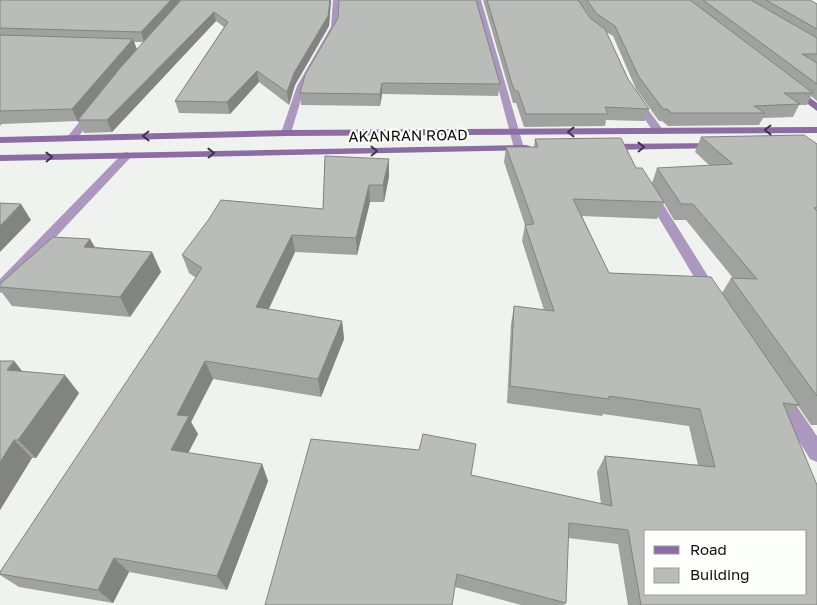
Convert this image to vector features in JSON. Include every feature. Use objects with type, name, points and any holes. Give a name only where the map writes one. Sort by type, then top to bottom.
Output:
[{"type":"main road","points":[[786,83],[817,108]]},
{"type":"main road","name":"AKANRAN ROAD","points":[[0,140],[286,133],[817,130]]},
{"type":"main road","points":[[594,148],[727,146]]},
{"type":"main road","name":"AKANRAN ROAD","points":[[0,158],[538,148]]},
{"type":"street","points":[[286,133],[301,86],[334,27],[336,0]]},
{"type":"street","points":[[478,0],[519,148]]},
{"type":"street","points":[[630,90],[660,132]]},
{"type":"street","points":[[72,138],[96,106]]},
{"type":"street","points":[[622,147],[632,163]]},
{"type":"street","points":[[0,288],[127,155]]},
{"type":"street","points":[[642,180],[717,302]]},
{"type":"street","points":[[771,383],[817,453]]},
{"type":"building","points":[[0,0],[171,0],[141,32],[0,28]]},
{"type":"building","points":[[181,0],[330,0],[328,16],[294,73],[287,92],[257,71],[227,102],[175,101],[228,22],[214,12],[107,120],[78,120],[121,67]]},
{"type":"building","points":[[339,0],[476,0],[500,84],[382,83],[380,94],[300,93],[305,75],[338,18]]},
{"type":"building","points":[[487,0],[578,0],[590,18],[605,29],[628,79],[649,109],[605,107],[608,114],[526,114],[518,91],[515,91],[512,84]]},
{"type":"building","points":[[587,0],[690,0],[813,93],[784,93],[800,104],[754,106],[765,113],[672,113],[667,109],[663,109],[639,77],[615,26],[597,14]]},
{"type":"building","points":[[703,0],[751,0],[817,38],[817,54],[802,54],[817,63],[817,84]]},
{"type":"building","points":[[766,0],[810,0],[817,4],[817,29]]},
{"type":"building","points":[[0,35],[133,39],[72,109],[0,111]]},
{"type":"building","points":[[804,135],[817,144],[817,207],[814,208],[817,211],[817,396],[731,278],[757,279],[693,204],[681,204],[657,168],[733,164],[701,137]]},
{"type":"building","points":[[621,138],[636,168],[642,168],[664,202],[573,199],[609,273],[711,277],[799,405],[783,403],[817,485],[817,605],[641,605],[628,530],[569,523],[566,603],[457,574],[452,605],[265,605],[311,439],[419,450],[423,434],[476,444],[471,475],[612,506],[605,456],[715,467],[700,409],[609,396],[609,399],[510,386],[514,306],[554,311],[525,225],[534,224],[506,147],[538,147],[535,139]]},
{"type":"building","points":[[325,156],[389,159],[383,185],[369,185],[356,238],[292,235],[256,307],[342,321],[318,379],[205,361],[177,415],[189,416],[171,450],[262,464],[217,576],[114,558],[98,590],[0,574],[202,268],[182,255],[221,200],[323,209]]},
{"type":"building","points":[[0,203],[21,204],[0,226]]},
{"type":"building","points":[[53,237],[90,239],[84,247],[152,252],[120,297],[0,287],[0,284]]},
{"type":"building","points":[[0,361],[14,361],[7,370],[65,375],[18,440],[14,440],[0,462]]}]
